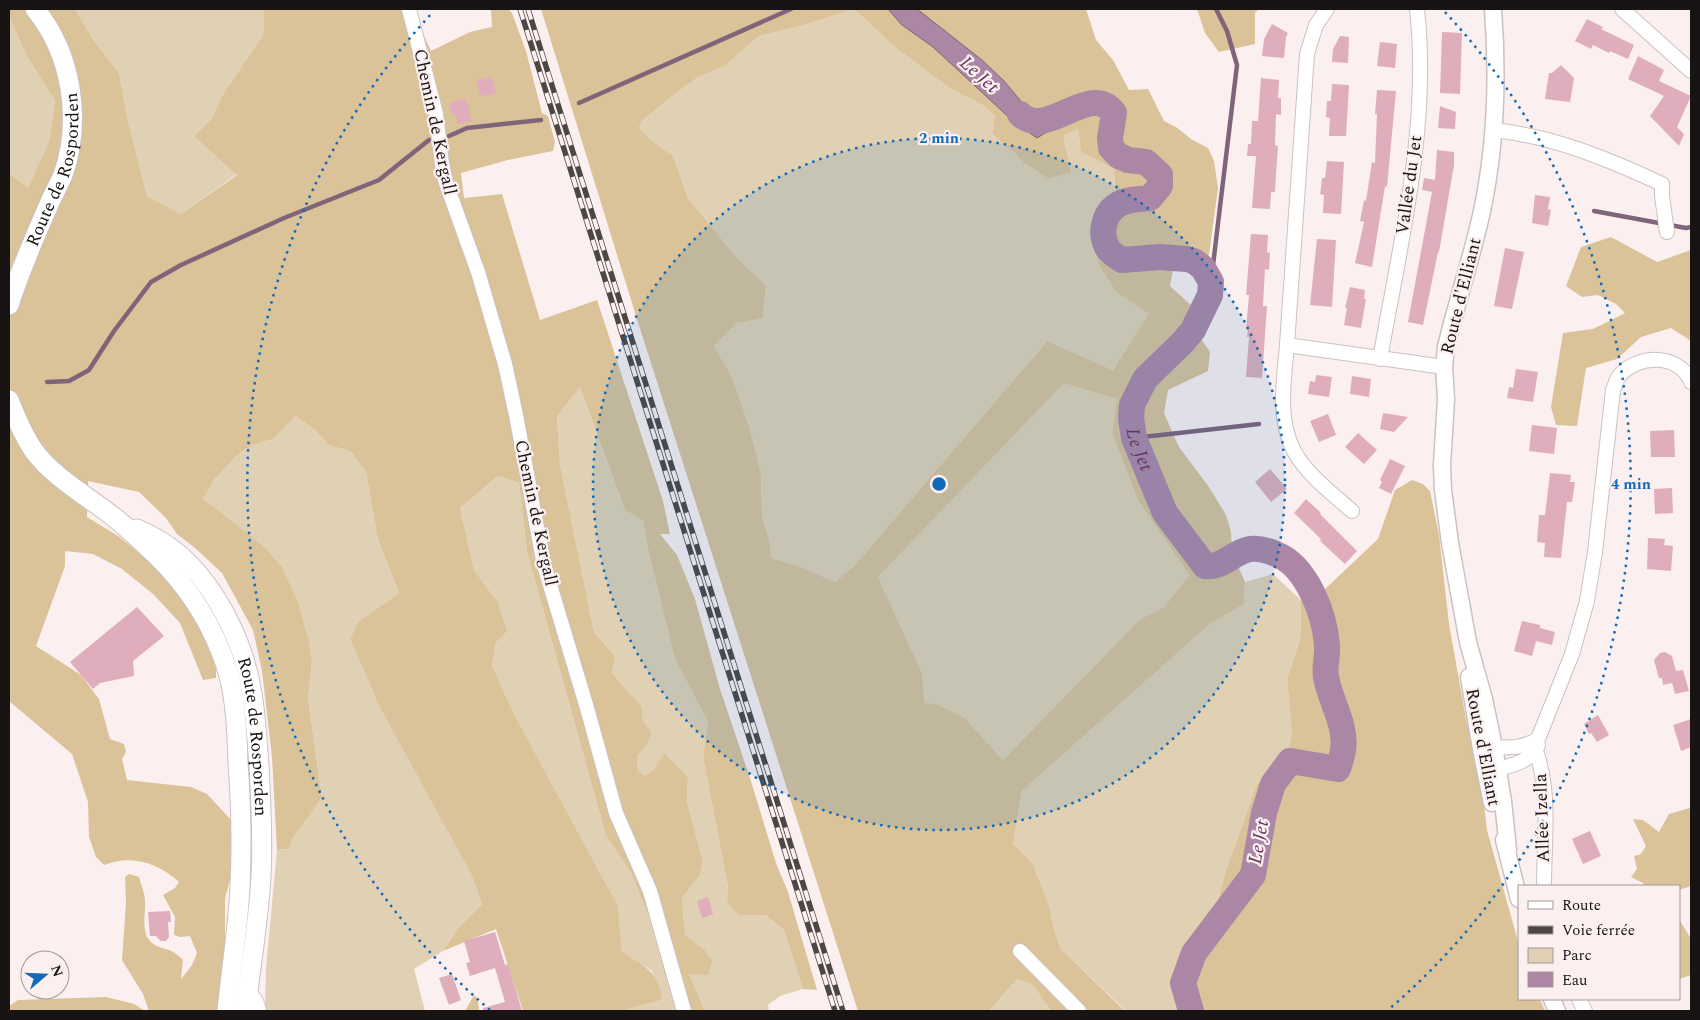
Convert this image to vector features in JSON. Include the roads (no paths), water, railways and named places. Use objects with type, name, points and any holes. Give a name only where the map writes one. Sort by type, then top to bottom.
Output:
[{"type":"main road","name":"Route de Rosporden","points":[[9,305],[63,175],[71,143],[71,101],[65,66],[50,31],[36,9]]},
{"type":"main road","name":"Route de Rosporden","points":[[9,400],[19,424],[43,461],[67,482],[116,519],[161,560],[190,594],[207,619],[228,672],[237,736],[241,839],[240,888],[227,1011]]},
{"type":"main road","name":"Route de Rosporden","points":[[116,519],[168,546],[199,576],[225,614],[247,670],[256,718],[262,835],[258,912],[246,1011]]},
{"type":"street","name":"Chemin de Kergall","points":[[408,9],[436,114],[446,183],[478,272],[505,364],[544,565],[616,813],[650,891],[684,1011]]},
{"type":"street","points":[[1327,9],[1316,25],[1307,54],[1283,404],[1284,418],[1293,450],[1309,471],[1352,511]]},
{"type":"street","name":"Vallée du Jet","points":[[1380,359],[1416,153],[1420,65],[1417,9]]},
{"type":"street","name":"Route d'Elliant","points":[[1493,9],[1495,58],[1493,130],[1482,212],[1450,331],[1444,367],[1446,399],[1442,464],[1443,490],[1450,543],[1468,642],[1470,679],[1492,771],[1492,803],[1508,850],[1518,895]]},
{"type":"street","points":[[1622,9],[1691,71]]},
{"type":"street","points":[[1493,130],[1526,134],[1568,146],[1632,170],[1662,184],[1667,232]]},
{"type":"street","points":[[1287,345],[1444,367]]},
{"type":"street","points":[[1487,748],[1516,748],[1537,745],[1572,654],[1587,601],[1595,552],[1613,390],[1619,376],[1642,361],[1656,359],[1666,360],[1678,366],[1689,377],[1691,382]]},
{"type":"street","name":"Allée Izella","points":[[1492,771],[1526,759],[1537,745]]},
{"type":"street","name":"Allée Izella","points":[[1537,745],[1545,805],[1544,885]]},
{"type":"street","points":[[1020,951],[1079,1011]]},
{"type":"street","points":[[229,988],[248,992],[256,1000],[258,1011]]},
{"type":"water","points":[[888,9],[917,9],[982,60],[1004,81],[1025,106],[1041,112],[1050,110],[1055,127],[1037,138],[1015,123],[933,47],[902,25]]},
{"type":"waterway","points":[[579,103],[791,9]]},
{"type":"waterway","points":[[1211,282],[1237,65],[1227,31],[1216,9]]},
{"type":"waterway","name":"Le Jet","points":[[1020,114],[1031,120],[1043,121],[1081,106],[1093,103],[1104,105],[1114,113],[1110,138],[1111,148],[1119,156],[1128,160],[1146,162],[1160,175],[1160,186],[1150,198],[1127,201],[1109,213],[1104,226],[1104,240],[1112,253],[1122,260],[1160,257],[1194,261],[1203,268],[1211,282],[1210,295],[1193,330],[1145,379],[1132,405],[1131,418],[1134,438],[1165,513],[1205,566],[1217,565],[1238,553],[1250,549],[1260,549],[1287,560],[1297,569],[1312,593],[1323,620],[1326,634],[1326,677],[1343,731],[1344,741],[1343,753],[1338,769],[1290,761],[1273,784],[1264,813],[1253,875],[1194,953],[1183,983],[1191,1011]]},
{"type":"waterway","points":[[449,136],[467,128],[541,120]]},
{"type":"waterway","points":[[47,382],[69,381],[89,370],[114,331],[151,282],[181,265],[284,218],[379,180],[429,140]]},
{"type":"waterway","points":[[1594,211],[1686,228],[1691,227]]},
{"type":"waterway","points":[[1134,438],[1259,424]]},
{"type":"railway","points":[[520,9],[835,1011]]},
{"type":"railway","points":[[528,9],[843,1011]]}]
